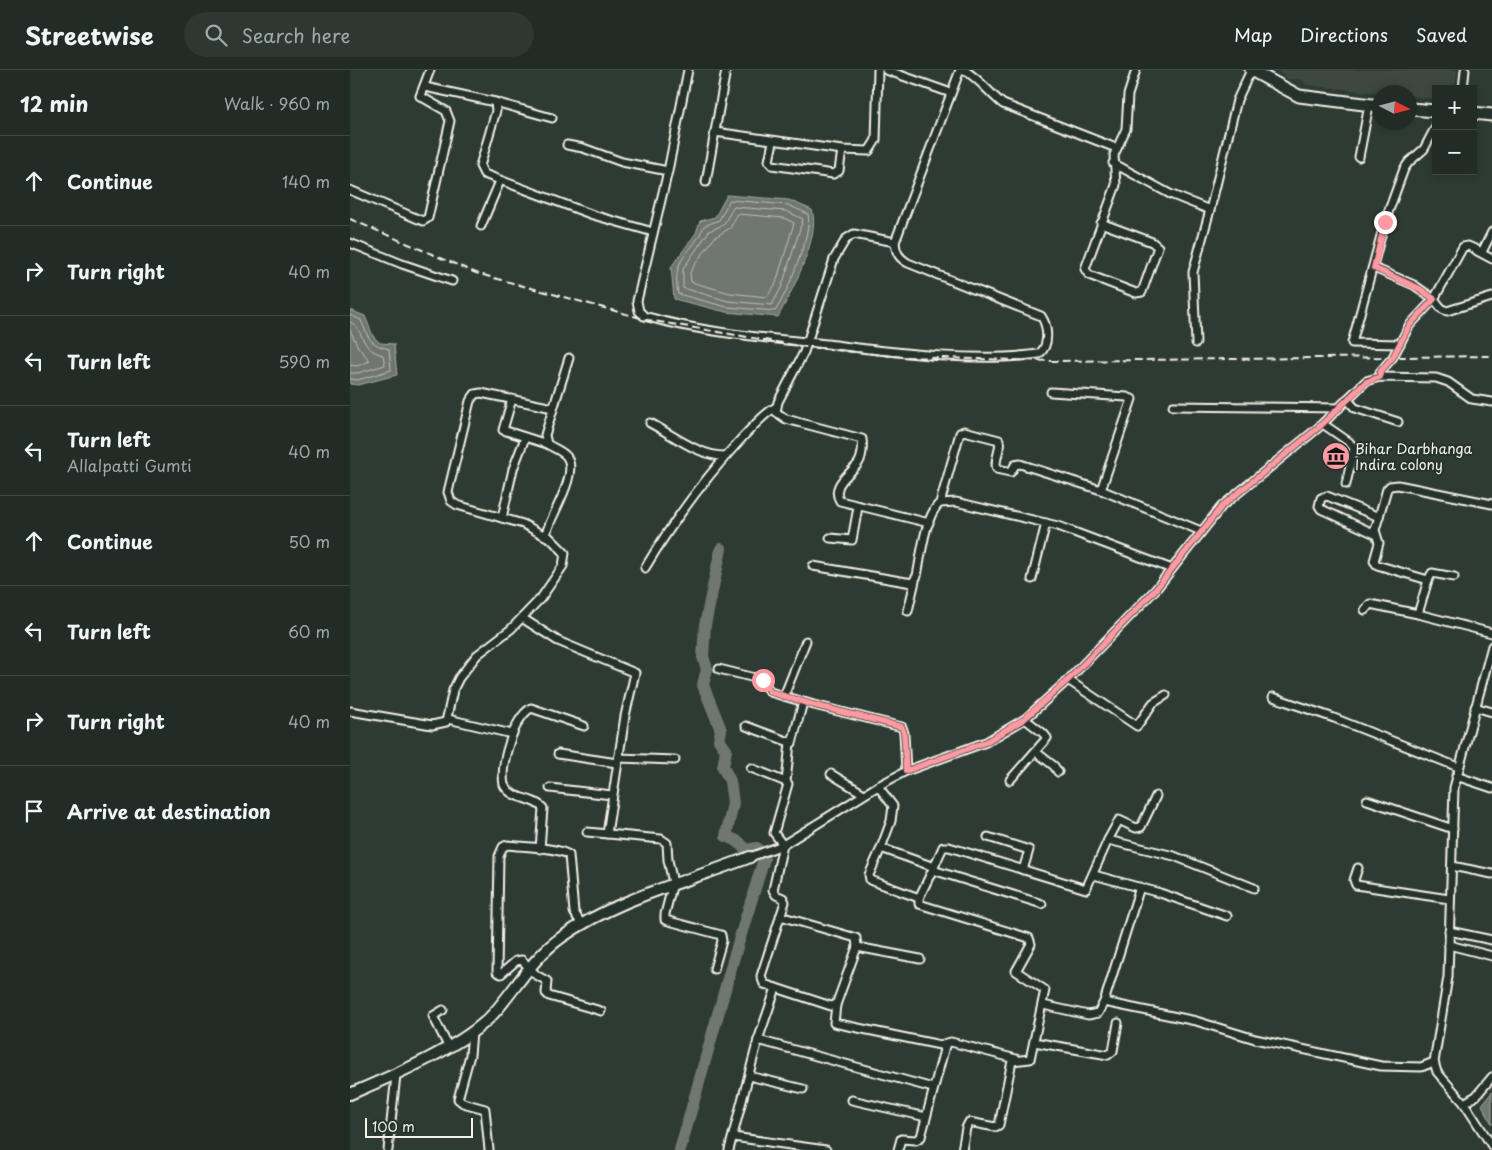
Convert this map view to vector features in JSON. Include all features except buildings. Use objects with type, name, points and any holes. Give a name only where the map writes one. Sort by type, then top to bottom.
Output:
[{"type":"main road","points":[[1251,70],[1299,96],[1372,106]]},
{"type":"main road","points":[[1417,110],[1432,111]]},
{"type":"main road","points":[[1477,113],[1492,115]]},
{"type":"street","points":[[350,190],[418,219],[426,220],[450,121],[449,116],[442,107],[421,99],[420,92],[426,87],[430,70]]},
{"type":"street","points":[[688,70],[668,171],[638,301],[639,311],[644,316],[720,331],[897,352],[980,356],[1036,354],[1042,352],[1047,328],[1041,316],[908,263],[898,254],[895,242],[962,70],[977,77],[992,96],[1003,104],[1116,148]]},
{"type":"street","points":[[706,182],[726,70]]},
{"type":"street","points":[[715,132],[773,142],[863,153],[874,147],[876,140],[878,70]]},
{"type":"street","points":[[886,70],[952,93]]},
{"type":"street","points":[[1101,224],[1152,242],[1158,247],[1142,292],[1136,293],[1086,273],[1086,265],[1101,224],[1116,185],[1117,178],[1113,162],[1116,148],[1126,129],[1128,95],[1136,70]]},
{"type":"street","points":[[1196,343],[1193,272],[1236,100],[1251,70]]},
{"type":"street","points":[[1463,85],[1465,70]]},
{"type":"street","points":[[426,87],[495,102],[552,118]]},
{"type":"street","points":[[495,102],[496,111],[480,166],[484,174],[593,215],[654,232]]},
{"type":"street","points":[[1359,157],[1372,113]]},
{"type":"street","points":[[1400,344],[1352,343],[1385,222],[1404,169],[1424,149],[1434,130]]},
{"type":"street","points":[[773,142],[769,161],[772,165],[823,173],[833,174],[838,171],[842,150]]},
{"type":"street","points":[[566,145],[583,148],[622,162],[668,171]]},
{"type":"street","points":[[1113,162],[1170,194],[1210,210]]},
{"type":"street","points":[[481,226],[500,181]]},
{"type":"street","points":[[1477,251],[1484,250],[1492,232]]},
{"type":"street","points":[[645,568],[682,510],[762,416],[776,407],[791,380],[807,342],[834,259],[846,239],[854,234],[860,234],[895,242]]},
{"type":"street","points":[[350,243],[452,281]]},
{"type":"street","points":[[1380,377],[1380,372],[1393,357],[1409,326],[1434,299],[1463,247],[1468,246],[1492,259]]},
{"type":"street","points":[[1374,268],[1420,289],[1434,299],[1442,309],[1447,311],[1492,298]]},
{"type":"street","points":[[547,444],[545,435],[569,358]]},
{"type":"street","points":[[350,1094],[396,1075],[472,1032],[494,1013],[529,966],[546,949],[582,925],[645,893],[783,845],[864,794],[906,771],[986,742],[1024,719],[1068,680],[1156,589],[1201,531],[1241,489],[1322,424],[1366,382],[1380,377],[1443,379],[1464,395],[1492,402]]},
{"type":"street","points":[[1051,392],[1128,397],[1132,400],[1101,490]]},
{"type":"street","points":[[448,719],[450,699],[459,678],[477,654],[522,618],[540,598],[565,560],[565,553],[562,549],[547,537],[529,527],[456,505],[451,501],[448,492],[472,396],[478,393],[553,408]]},
{"type":"street","points":[[512,399],[503,430],[547,444],[564,454],[569,466],[560,501],[547,530],[547,537]]},
{"type":"street","points":[[1347,399],[1355,408],[1398,422]]},
{"type":"street","points":[[1173,406],[1339,408]]},
{"type":"street","points":[[776,407],[776,412],[782,418],[862,439],[860,461],[843,479],[838,498],[843,503],[929,523]]},
{"type":"street","points":[[650,423],[702,451],[718,456],[726,456]]},
{"type":"street","points":[[1322,424],[1350,442],[1354,448],[1346,484]]},
{"type":"street","points":[[908,611],[929,523],[934,509],[940,503],[960,433],[964,431],[999,440],[997,469],[1011,472],[1015,465],[1020,464],[1101,490],[1201,531]]},
{"type":"street","points":[[502,518],[509,483],[525,438]]},
{"type":"street","points":[[1428,580],[1375,563],[1379,543],[1375,534],[1387,489],[1394,485],[1492,504]]},
{"type":"street","points":[[1375,534],[1321,508],[1319,506],[1321,498],[1327,496],[1378,517]]},
{"type":"street","points":[[940,503],[968,504],[1046,523],[1112,544],[1172,569]]},
{"type":"street","points":[[830,538],[852,540],[858,507]]},
{"type":"street","points":[[1032,579],[1046,523]]},
{"type":"street","points":[[813,566],[907,584],[915,580]]},
{"type":"street","points":[[1418,614],[1428,580],[1432,573],[1454,577]]},
{"type":"street","points":[[1365,610],[1370,604],[1418,614],[1492,634]]},
{"type":"street","points":[[522,618],[558,641],[635,673],[617,761],[607,834]]},
{"type":"street","points":[[784,696],[806,641]]},
{"type":"street","points":[[1492,646],[1456,776],[1449,899],[1448,978],[1434,1062],[1437,1072],[1464,1104],[1492,1146]]},
{"type":"street","points":[[719,670],[763,680],[768,690],[803,702],[902,727],[906,771]]},
{"type":"street","points":[[1068,680],[1137,726],[1153,703],[1166,695]]},
{"type":"street","points":[[1273,697],[1334,718],[1458,767]]},
{"type":"street","points":[[803,702],[795,739],[790,743],[787,789],[774,832],[783,845],[773,890],[776,895],[784,899],[761,976],[764,984],[836,1006]]},
{"type":"street","points":[[1475,707],[1492,712]]},
{"type":"street","points":[[540,849],[543,808],[538,804],[514,795],[504,785],[504,770],[512,734],[517,722],[531,708],[584,726]]},
{"type":"street","points":[[350,711],[432,725],[441,724],[448,719],[512,734]]},
{"type":"street","points":[[1010,780],[1047,738],[1043,732],[1024,719]]},
{"type":"street","points":[[746,726],[790,743]]},
{"type":"street","points":[[1036,752],[1054,766],[1058,772]]},
{"type":"street","points":[[558,754],[617,761],[675,760]]},
{"type":"street","points":[[751,768],[786,782]]},
{"type":"street","points":[[831,774],[864,794]]},
{"type":"street","points":[[1456,776],[1492,788]]},
{"type":"street","points":[[878,786],[891,802],[893,813],[869,875],[870,880],[919,898]]},
{"type":"street","points":[[550,788],[612,795]]},
{"type":"street","points":[[780,916],[856,938],[857,946],[836,1006],[834,1023],[943,1044],[951,1042],[1016,1059],[1029,1060],[1045,994],[1043,988],[1019,975],[1016,971],[1031,944],[1029,938],[921,906],[919,898],[941,850],[946,847],[1084,889],[1087,888],[1119,820],[1136,828],[1141,826],[1156,796]]},
{"type":"street","points":[[1367,800],[1453,829]]},
{"type":"street","points":[[587,832],[664,841],[668,846],[668,860],[673,883],[665,920],[721,935],[722,941],[714,969]]},
{"type":"street","points":[[988,837],[1029,850],[1023,870]]},
{"type":"street","points":[[1108,840],[1174,856],[1254,888]]},
{"type":"street","points":[[582,925],[574,912],[569,855],[507,845],[500,850],[497,972],[503,973],[518,960],[529,966],[536,975],[546,981],[546,993],[549,996],[601,1011]]},
{"type":"street","points":[[881,848],[1042,904]]},
{"type":"street","points":[[1452,866],[1492,874]]},
{"type":"street","points":[[1358,868],[1354,880],[1356,885],[1449,899]]},
{"type":"street","points":[[1094,874],[1227,916]]},
{"type":"street","points":[[1042,1005],[1092,1016],[1098,1013],[1104,1002],[1140,887]]},
{"type":"street","points":[[1449,931],[1492,940]]},
{"type":"street","points":[[1449,945],[1492,956]]},
{"type":"street","points":[[857,946],[920,959]]},
{"type":"street","points":[[730,1150],[758,1040],[776,988]]},
{"type":"street","points":[[1104,1002],[1196,1020],[1255,1039],[1381,1066],[1421,1067],[1434,1062]]},
{"type":"street","points":[[443,1010],[433,1016],[448,1046]]},
{"type":"street","points":[[1034,1042],[1108,1055],[1113,1052],[1118,1023]]},
{"type":"street","points":[[472,1032],[470,1055],[458,1099],[463,1103],[485,1109],[488,1150]]},
{"type":"street","points":[[758,1040],[933,1088]]},
{"type":"street","points":[[898,1150],[899,1142],[903,1138],[916,1140],[921,1137],[944,1051],[943,1044]]},
{"type":"street","points":[[962,1150],[969,1122],[995,1127],[999,1125],[1011,1064],[1016,1059]]},
{"type":"street","points":[[388,1150],[396,1075]]},
{"type":"street","points":[[749,1076],[803,1089]]},
{"type":"street","points":[[1464,1104],[1476,1096],[1492,1077]]},
{"type":"street","points":[[852,1100],[926,1117]]},
{"type":"street","points":[[733,1137],[805,1149],[826,1150]]},
{"type":"street","points":[[756,1142],[763,1150]]},
{"type":"shaded area","points":[[1276,70],[1457,70],[1455,85],[1432,85],[1432,99],[1417,97],[1417,85],[1372,85],[1372,92],[1306,85],[1302,79],[1288,79]]},
{"type":"water","points":[[727,195],[789,200],[812,210],[814,221],[809,249],[797,279],[778,317],[726,312],[674,299],[671,267],[696,233],[700,221],[715,217]]},
{"type":"water","points":[[350,310],[365,316],[373,336],[380,343],[394,344],[397,375],[358,385],[350,384]]},
{"type":"water","points":[[1492,1092],[1492,1124],[1482,1105]]},
{"type":"waterway","points":[[680,1150],[734,957],[764,859],[757,848],[746,850],[739,842],[726,836],[733,803],[730,781],[723,767],[726,750],[719,740],[721,730],[703,685],[707,669],[703,657],[705,625],[721,549]]},
{"type":"railway","points":[[350,219],[476,273],[648,320],[806,347],[903,357],[1054,361],[1492,356]]},
{"type":"place","name":"Bihar Darbhanga Indira colony","points":[[1336,456]]},
{"type":"route","points":[[763,680],[770,692],[902,727],[904,729],[906,771],[986,742],[1024,719],[1068,680],[1156,589],[1222,506],[1318,428],[1358,388],[1373,378],[1380,377],[1380,372],[1393,357],[1409,326],[1434,299],[1414,285],[1374,268],[1385,222]]}]
